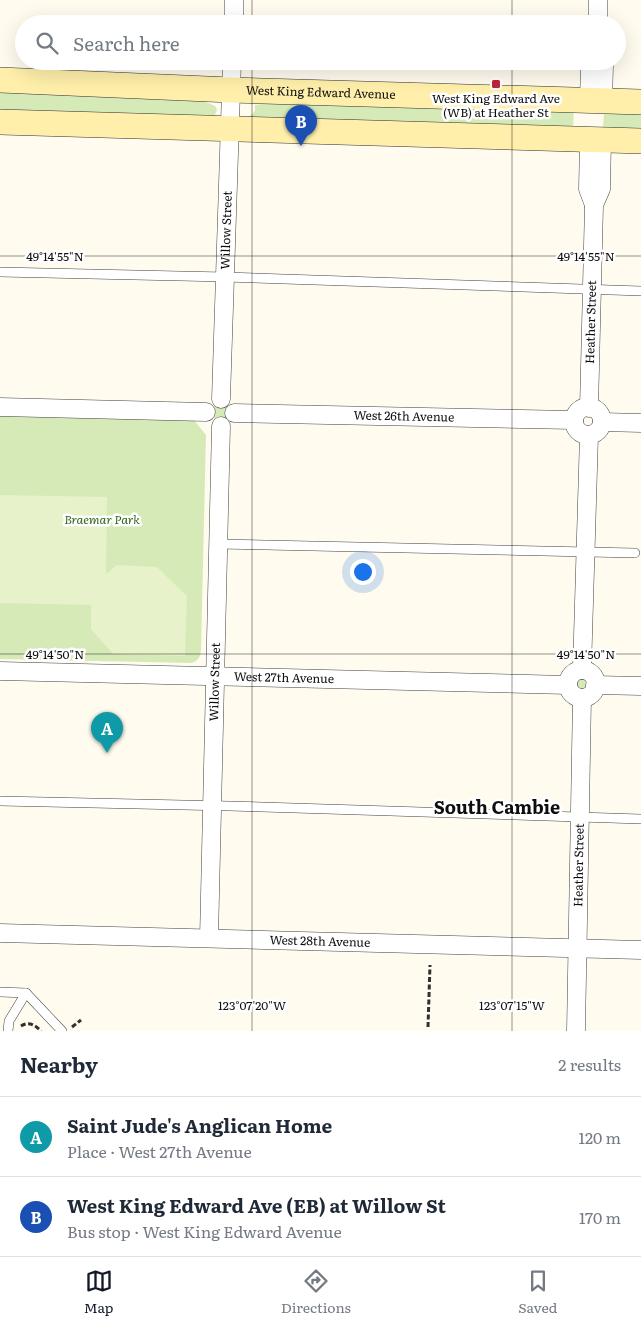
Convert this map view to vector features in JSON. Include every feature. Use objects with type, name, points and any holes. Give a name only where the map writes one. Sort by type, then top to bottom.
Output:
[{"type":"main road","name":"West King Edward Avenue","points":[[0,80],[231,90],[641,102]]},
{"type":"main road","points":[[0,122],[641,141]]},
{"type":"street","points":[[234,0],[234,15]]},
{"type":"street","points":[[598,0],[598,15]]},
{"type":"street","name":"Willow Street","points":[[221,399],[232,70]]},
{"type":"street","points":[[591,70],[596,101]]},
{"type":"street","points":[[596,101],[603,70]]},
{"type":"street","name":"Heather Street","points":[[589,408],[594,205],[601,189],[595,140]]},
{"type":"street","points":[[221,399],[230,403],[234,413],[230,422],[215,426],[207,418],[206,412],[211,402],[221,399]]},
{"type":"street","points":[[0,407],[206,412]]},
{"type":"street","points":[[589,408],[597,410],[602,422],[598,431],[589,435],[578,431],[574,420],[579,411],[589,408]]},
{"type":"street","name":"West 26th Avenue","points":[[234,413],[574,420]]},
{"type":"street","points":[[602,422],[641,423]]},
{"type":"street","name":"Willow Street","points":[[209,938],[220,426]]},
{"type":"street","points":[[582,670],[589,435]]},
{"type":"street","points":[[582,670],[590,673],[596,685],[592,693],[582,698],[571,693],[568,680],[573,673],[582,670]]},
{"type":"street","name":"West 27th Avenue","points":[[0,671],[568,685]]},
{"type":"street","points":[[596,685],[641,686]]},
{"type":"street","name":"Heather Street","points":[[576,1031],[582,698]]},
{"type":"street","name":"West 28th Avenue","points":[[0,933],[641,950]]},
{"type":"lane","points":[[0,272],[641,291]]},
{"type":"lane","points":[[218,544],[635,553]]},
{"type":"lane","points":[[0,801],[641,819]]},
{"type":"lane","points":[[0,992],[26,992],[62,1031]]},
{"type":"lane","points":[[8,1031],[9,1022],[26,992]]},
{"type":"path","points":[[428,1027],[430,965]]},
{"type":"path","points":[[71,1028],[81,1020]]},
{"type":"path","points":[[19,1031],[22,1025],[26,1023],[34,1024],[42,1031]]},
{"type":"green space","points":[[0,90],[187,98],[206,102],[215,106],[217,110],[211,118],[0,111]]},
{"type":"green space","points":[[269,103],[574,109],[573,128],[248,118],[255,111],[255,105]]},
{"type":"green space","points":[[641,112],[641,131],[603,128],[604,113]]},
{"type":"green space","points":[[221,403],[227,406],[230,412],[227,418],[221,421],[215,418],[212,412],[215,406]]},
{"type":"green space","name":"Braemar Park","points":[[0,414],[193,419],[206,435],[201,650],[197,660],[191,663],[0,659]]},
{"type":"green space","points":[[0,495],[107,497],[106,574],[117,565],[157,567],[187,596],[185,656],[113,654],[91,629],[91,605],[0,603]]},
{"type":"green space","points":[[578,675],[586,675],[591,680],[589,691],[578,693],[573,688],[573,680]]},
{"type":"place","name":"West King Edward Ave (WB) at Heather St","points":[[496,84]]},
{"type":"place","name":"West King Edward Ave (EB) at Willow St","points":[[301,146]]},
{"type":"place","name":"Saint Jude's Anglican Home","points":[[107,753]]},
{"type":"district","name":"South Cambie","points":[[497,808]]}]
